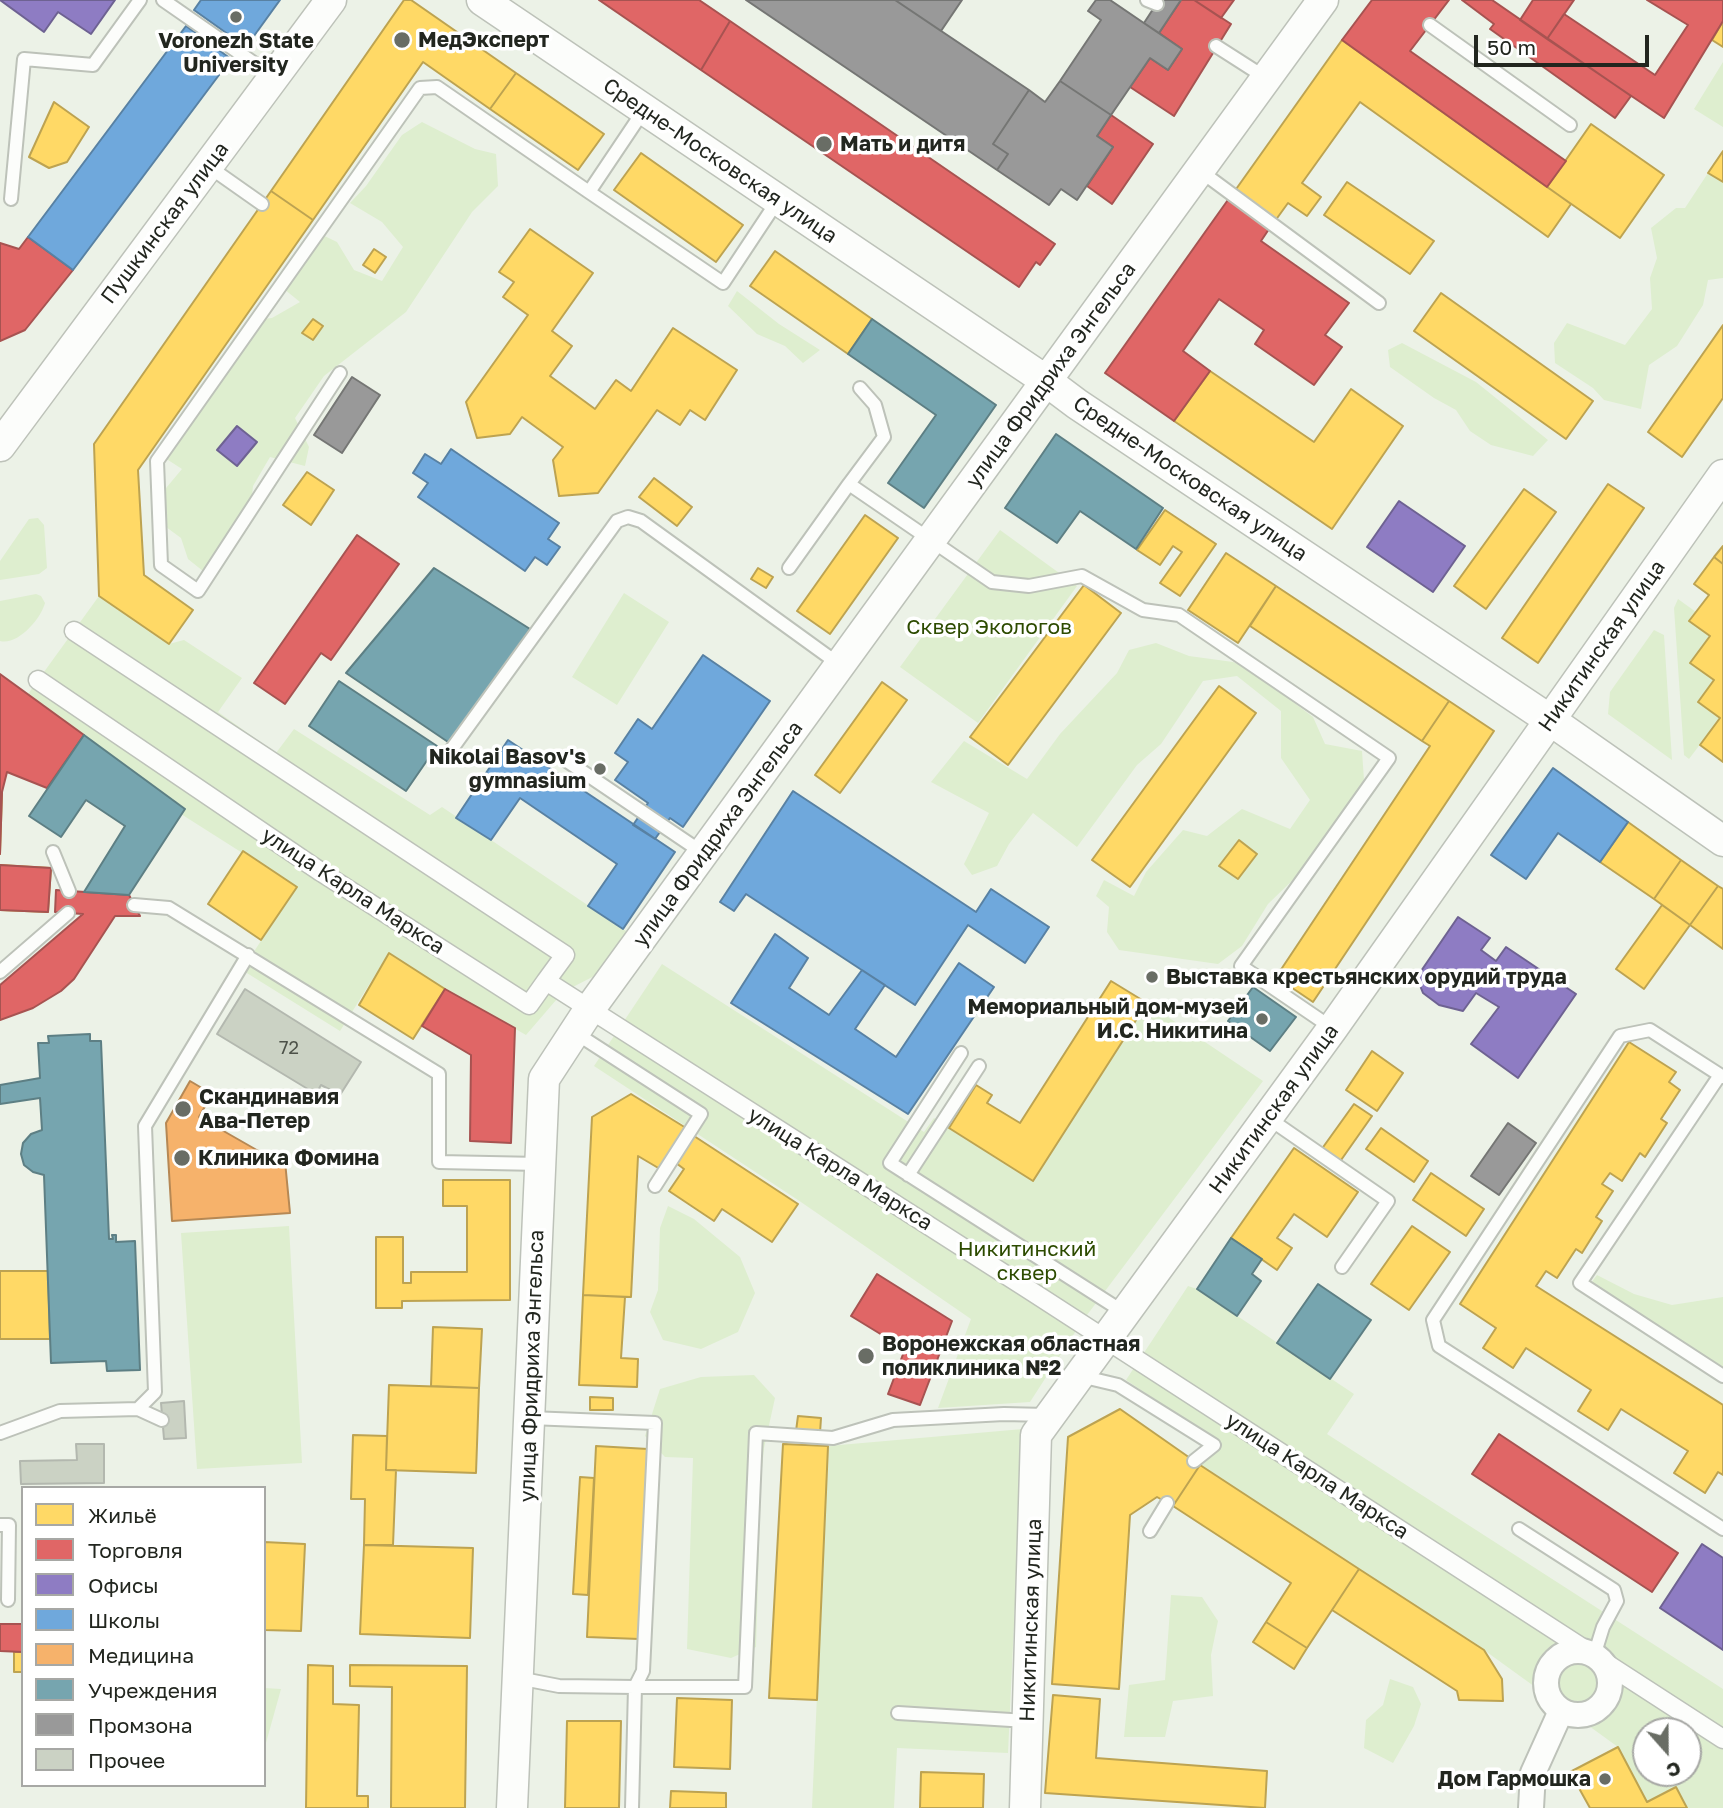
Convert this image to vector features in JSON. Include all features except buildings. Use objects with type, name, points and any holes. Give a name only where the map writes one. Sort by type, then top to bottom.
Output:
[{"type":"street","name":"Пушкинская улица","points":[[0,446],[331,0]]},
{"type":"street","name":"Средне-Московская улица","points":[[482,0],[1077,404],[1550,720],[1723,841]]},
{"type":"street","name":"улица Фридриха Энгельса","points":[[512,1808],[544,1079],[582,1021],[1323,0]]},
{"type":"street","points":[[0,423],[41,389]]},
{"type":"street","name":"Никитинская улица","points":[[1025,1808],[1037,1434],[1332,1029],[1723,475]]},
{"type":"street","points":[[74,631],[565,955],[546,981]]},
{"type":"street","name":"улица Карла Маркса","points":[[38,680],[321,872],[529,1005],[546,981],[582,1021],[1106,1340],[1723,1739]]},
{"type":"street","points":[[1570,1652],[1583,1652],[1594,1656],[1604,1665],[1609,1676],[1609,1689],[1605,1700],[1596,1710],[1585,1715],[1572,1715],[1561,1711],[1551,1702],[1546,1691],[1546,1678],[1551,1666],[1559,1657],[1570,1652]]},
{"type":"street","points":[[1531,1808],[1533,1773],[1561,1711]]},
{"type":"lane","points":[[11,199],[24,60],[93,65],[140,0]]},
{"type":"lane","points":[[163,0],[274,77]]},
{"type":"lane","points":[[1430,25],[1570,125]]},
{"type":"lane","points":[[1216,46],[1266,78]]},
{"type":"lane","points":[[340,373],[198,591],[161,565],[157,461],[307,238],[420,88],[437,87],[723,283],[778,200]]},
{"type":"lane","points":[[589,192],[644,109]]},
{"type":"lane","points":[[208,166],[262,204]]},
{"type":"lane","points":[[1199,170],[1379,303]]},
{"type":"lane","points":[[789,568],[884,437],[875,405],[860,388]]},
{"type":"lane","points":[[849,484],[992,582],[1029,586],[1082,576],[1143,610],[1179,615],[1389,758],[1241,966],[1332,1029]]},
{"type":"lane","points":[[451,750],[617,521],[628,517],[641,521],[841,665]]},
{"type":"lane","points":[[564,759],[703,854]]},
{"type":"lane","points":[[53,852],[69,891]]},
{"type":"lane","points":[[134,905],[169,908],[439,1074],[439,1162],[541,1164]]},
{"type":"lane","points":[[0,972],[68,913]]},
{"type":"lane","points":[[138,1409],[155,1392],[145,1126],[248,955]]},
{"type":"lane","points":[[582,1021],[702,1114],[655,1186]]},
{"type":"lane","points":[[1723,1376],[1580,1283],[1721,1076],[1650,1030],[1620,1036],[1433,1320],[1439,1346],[1723,1529]]},
{"type":"lane","points":[[961,1053],[890,1163],[1125,1314]]},
{"type":"lane","points":[[908,1175],[979,1066]]},
{"type":"lane","points":[[1268,1118],[1388,1202],[1342,1267]]},
{"type":"lane","points":[[1080,1376],[1118,1385],[1214,1445],[1194,1461]]},
{"type":"lane","points":[[0,1433],[60,1411],[138,1409],[162,1420]]},
{"type":"lane","points":[[518,1678],[559,1686],[745,1687],[756,1433],[833,1438],[893,1420],[1051,1415]]},
{"type":"lane","points":[[530,1418],[655,1423],[643,1671],[635,1687],[632,1808]]},
{"type":"lane","points":[[1150,1531],[1167,1503]]},
{"type":"lane","points":[[0,1525],[9,1525],[8,1600]]},
{"type":"lane","points":[[1519,1529],[1614,1590],[1617,1601],[1594,1656]]},
{"type":"lane","points":[[898,1713],[1028,1721]]},
{"type":"green space","points":[[1723,62],[1723,127],[1694,109]]},
{"type":"green space","points":[[422,122],[475,149],[496,154],[498,186],[472,212],[406,312],[324,376],[295,418],[309,447],[305,466],[270,457],[253,486],[249,526],[203,571],[188,559],[181,538],[162,524],[156,500],[182,469],[165,458],[253,320],[272,318],[300,302],[284,289],[314,231],[337,242],[354,270],[382,281],[403,247],[382,222],[350,203],[366,186],[402,135]]},
{"type":"green space","points":[[1708,173],[1723,182],[1723,278],[1708,280],[1703,305],[1677,346],[1649,365],[1641,409],[1604,400],[1593,388],[1555,363],[1554,343],[1567,323],[1625,345],[1652,309],[1650,278],[1657,258],[1651,228],[1676,208],[1685,208]]},
{"type":"green space","points":[[737,291],[779,324],[820,350],[803,363],[785,346],[757,334],[728,306]]},
{"type":"green space","points":[[1402,343],[1476,382],[1548,440],[1533,456],[1491,445],[1470,431],[1456,410],[1390,367],[1388,350]]},
{"type":"green space","points":[[38,518],[44,525],[47,568],[39,574],[0,580],[0,561],[29,519]]},
{"type":"green space","name":"Сквер Экологов","points":[[1000,530],[1077,586],[978,723],[900,667]]},
{"type":"green space","points":[[624,593],[669,622],[617,705],[572,677]]},
{"type":"green space","points":[[36,594],[41,596],[45,603],[33,623],[14,639],[0,641],[0,601]]},
{"type":"green space","points":[[99,596],[169,644],[184,640],[242,678],[218,712],[276,753],[294,729],[430,815],[442,807],[632,935],[608,969],[563,992],[526,1035],[445,989],[389,953],[340,1031],[242,970],[296,887],[181,814],[184,809],[28,694]]},
{"type":"green space","points":[[1678,599],[1696,612],[1689,621],[1710,636],[1720,718],[1689,759],[1684,755],[1674,608]]},
{"type":"green space","points":[[1654,630],[1664,635],[1672,760],[1608,714],[1610,692]]},
{"type":"green space","points":[[1156,643],[1189,656],[1233,662],[1248,668],[1313,717],[1325,744],[1362,751],[1364,780],[1300,873],[1268,904],[1242,946],[1218,964],[1119,950],[1107,932],[1109,907],[1096,896],[1104,880],[1134,896],[1146,872],[1183,830],[1207,836],[1242,809],[1290,829],[1310,800],[1281,758],[1281,711],[1237,676],[1203,681],[1161,744],[1137,765],[1077,847],[1033,813],[1009,844],[997,866],[972,875],[964,864],[989,813],[931,782],[964,741],[1027,779],[1060,734],[1117,673],[1129,650]],"holes":[[[1239,840],[1257,854],[1237,879],[1220,866]]]},
{"type":"green space","name":"Никитинский сквер","points":[[662,964],[924,1132],[934,1118],[1033,1181],[1147,1003],[1263,1081],[1081,1323],[1030,1402],[938,1408],[971,1319],[798,1200],[594,1066]]},
{"type":"green space","points":[[668,1206],[694,1219],[740,1257],[755,1293],[738,1332],[701,1349],[663,1340],[650,1312],[658,1290],[660,1228]]},
{"type":"green space","points":[[289,1226],[302,1463],[197,1469],[181,1233]]},
{"type":"green space","points":[[1597,1275],[1634,1294],[1672,1305],[1723,1297],[1723,1368],[1591,1283]]},
{"type":"green space","points":[[1188,1286],[1197,1289],[1354,1394],[1327,1434],[1723,1689],[1723,1808],[1687,1808],[1675,1787],[1702,1787],[1702,1717],[1632,1717],[1632,1774],[1618,1747],[1484,1650],[1194,1461],[1209,1436],[1126,1380]]},
{"type":"green space","points":[[754,1375],[775,1398],[764,1448],[761,1480],[756,1647],[731,1658],[687,1649],[693,1458],[665,1457],[645,1436],[660,1389],[701,1377]]},
{"type":"green space","points":[[1023,1429],[1008,1753],[897,1748],[894,1808],[812,1808],[828,1446]]},
{"type":"green space","points":[[1171,1595],[1202,1597],[1218,1621],[1211,1655],[1213,1696],[1173,1701],[1165,1737],[1124,1737],[1129,1685],[1165,1680]]},
{"type":"green space","points":[[1390,1679],[1413,1687],[1421,1704],[1414,1726],[1393,1763],[1364,1748],[1366,1720],[1383,1705]]},
{"type":"green space","points":[[266,1688],[281,1689],[266,1743]]},
{"type":"green space","points":[[1639,1787],[1675,1787],[1647,1802]]},
{"type":"place","name":"Voronezh State University","points":[[236,17]]},
{"type":"place","name":"МедЭксперт","points":[[402,40]]},
{"type":"place","name":"Мать и дитя","points":[[824,144]]},
{"type":"place","name":"Nikolai Basov's gymnasium","points":[[600,769]]},
{"type":"place","name":"Выставка крестьянских орудий труда","points":[[1152,977]]},
{"type":"place","name":"Мемориальный дом-музей И.С. Никитина","points":[[1262,1019]]},
{"type":"place","name":"Скандинавия Ава-Петер","points":[[183,1109]]},
{"type":"place","name":"Клиника Фомина","points":[[182,1158]]},
{"type":"place","name":"Воронежская областная поликлиника №2","points":[[866,1356]]},
{"type":"place","name":"Дом Гармошка","points":[[1605,1779]]}]
